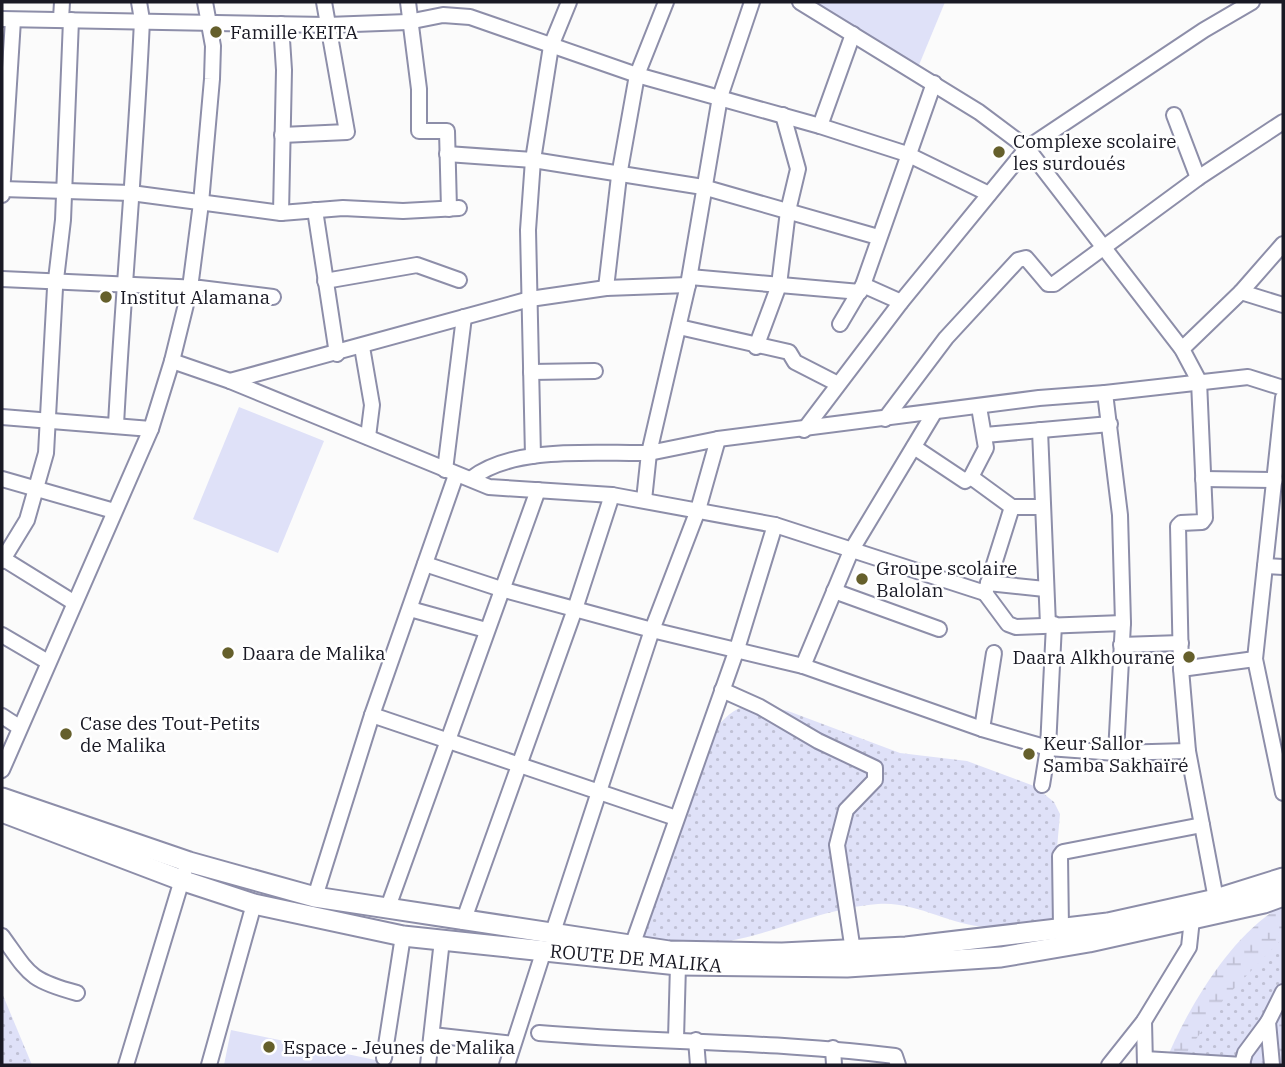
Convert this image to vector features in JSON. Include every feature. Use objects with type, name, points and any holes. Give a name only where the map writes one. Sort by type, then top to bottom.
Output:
[{"type":"main road","name":"ROUTE DE MALIKA","points":[[3,811],[185,871],[315,897],[463,922],[548,943],[678,965],[847,967],[1001,957],[1192,919],[1283,896]]},
{"type":"main road","name":"ROUTE DE MALIKA","points":[[185,871],[254,904],[403,936],[442,940],[632,946],[712,953],[853,951],[1108,923],[1216,899],[1283,878]]},
{"type":"street","points":[[62,2],[66,20],[65,189],[56,282],[46,453],[38,491],[27,520],[2,559],[74,602]]},
{"type":"street","points":[[116,425],[142,20],[139,2]]},
{"type":"street","points":[[2,770],[151,429],[172,361],[190,288],[201,203],[213,46],[205,2]]},
{"type":"street","points":[[282,135],[347,132],[324,2]]},
{"type":"street","points":[[2,189],[65,189],[131,194],[281,213],[454,208],[447,131],[419,131],[419,89],[408,22],[408,2]]},
{"type":"street","points":[[470,17],[476,2]]},
{"type":"street","points":[[533,456],[528,230],[533,160],[551,46],[569,2]]},
{"type":"street","points":[[606,288],[619,176],[637,75],[666,2]]},
{"type":"street","points":[[644,500],[649,453],[689,281],[720,97],[752,2]]},
{"type":"street","points":[[800,2],[933,83],[1027,148],[1182,349],[1199,381],[1204,521],[1181,523],[1178,526],[1181,668],[1188,751],[1216,899]]},
{"type":"street","points":[[804,430],[901,302],[1027,148],[1203,30],[1252,2]]},
{"type":"street","points":[[2,195],[7,20],[142,20],[327,25],[408,22],[443,15],[470,17],[637,75],[820,125],[907,155],[989,194]]},
{"type":"street","points":[[281,24],[284,70],[281,213]]},
{"type":"street","points":[[820,125],[853,34]]},
{"type":"street","points":[[840,324],[861,289],[933,83]]},
{"type":"street","points":[[756,347],[779,285],[788,211],[799,169],[783,115]]},
{"type":"street","points":[[1174,115],[1198,178]]},
{"type":"street","points":[[885,419],[946,338],[1017,260],[1026,258],[1048,284],[1054,284],[1198,178],[1283,122]]},
{"type":"street","points":[[447,153],[533,160],[619,176],[703,187],[878,237]]},
{"type":"street","points":[[315,210],[337,354]]},
{"type":"street","points":[[1182,349],[1241,292],[1283,244]]},
{"type":"street","points":[[325,281],[417,265],[459,280]]},
{"type":"street","points":[[2,279],[190,288],[273,297]]},
{"type":"street","points":[[230,381],[337,354],[530,299],[606,288],[689,281],[779,285],[861,289],[901,302]]},
{"type":"street","points":[[1241,292],[1283,306]]},
{"type":"street","points":[[315,897],[372,716],[425,564],[451,473],[464,317]]},
{"type":"street","points":[[679,327],[756,347],[789,352],[795,362],[838,384]]},
{"type":"street","points":[[362,347],[372,405],[368,438]]},
{"type":"street","points":[[172,361],[230,381],[451,473],[489,486],[612,495],[698,510],[775,525],[851,551],[987,588],[1045,589]]},
{"type":"street","points":[[531,372],[595,372]]},
{"type":"street","points":[[472,478],[489,468],[533,456],[649,453],[718,439],[1199,381],[1248,377],[1283,388]]},
{"type":"street","points":[[1105,393],[1119,489],[1123,623],[1116,752]]},
{"type":"street","points":[[1283,398],[1275,480],[1278,503],[1265,566],[1255,659],[1283,793]]},
{"type":"street","points":[[915,447],[965,481],[971,477],[985,454],[985,435],[979,407]]},
{"type":"street","points":[[803,666],[851,551],[934,413]]},
{"type":"street","points":[[2,417],[151,429]]},
{"type":"street","points":[[985,435],[1110,424]]},
{"type":"street","points":[[1040,430],[1045,589],[1051,624],[1048,748],[1042,786]]},
{"type":"street","points":[[507,1065],[652,630],[698,510],[718,439]]},
{"type":"street","points":[[971,477],[1012,507],[1043,507]]},
{"type":"street","points":[[2,479],[114,511]]},
{"type":"street","points":[[1203,479],[1275,480]]},
{"type":"street","points":[[387,910],[538,490]]},
{"type":"street","points":[[463,922],[521,764],[612,495]]},
{"type":"street","points":[[1012,507],[987,588],[1008,624],[1024,627],[1123,623]]},
{"type":"street","points":[[632,946],[737,649],[775,525]]},
{"type":"street","points":[[425,564],[501,589],[652,630],[803,666],[982,729],[1048,748],[1116,752],[1188,751]]},
{"type":"street","points":[[1265,566],[1283,567]]},
{"type":"street","points":[[834,590],[939,629]]},
{"type":"street","points":[[410,609],[486,630]]},
{"type":"street","points":[[2,635],[48,662]]},
{"type":"street","points":[[1121,645],[1181,643]]},
{"type":"street","points":[[982,729],[994,653]]},
{"type":"street","points":[[1181,668],[1255,659]]},
{"type":"street","points":[[722,690],[760,707],[818,741],[875,768],[875,780],[846,810],[837,845],[853,951]]},
{"type":"street","points":[[2,716],[19,727]]},
{"type":"street","points":[[372,716],[448,739],[676,818]]},
{"type":"street","points":[[1060,929],[1060,856],[1063,852],[1202,825]]},
{"type":"street","points":[[126,1065],[185,871]]},
{"type":"street","points":[[209,1065],[254,904]]},
{"type":"street","points":[[1109,1065],[1144,1021],[1189,947],[1192,919]]},
{"type":"street","points":[[2,936],[30,974],[43,984],[77,992]]},
{"type":"street","points":[[384,1058],[403,936]]},
{"type":"street","points":[[428,1065],[442,940]]},
{"type":"street","points":[[676,1039],[678,965]]},
{"type":"street","points":[[1144,1021],[1145,1062],[1243,1064],[1245,1053],[1268,1022],[1283,992]]},
{"type":"street","points":[[1268,1022],[1272,1065]]},
{"type":"street","points":[[538,1032],[622,1040],[676,1039],[833,1048],[895,1056],[898,1065]]},
{"type":"street","points":[[432,1035],[513,1044]]},
{"type":"street","points":[[696,1040],[698,1065]]},
{"type":"street","points":[[833,1048],[834,1065]]},
{"type":"green space","points":[[814,2],[945,2],[919,65]]},
{"type":"green space","points":[[239,407],[324,441],[278,553],[193,519]]},
{"type":"green space","points":[[756,704],[788,711],[900,753],[967,761],[1034,786],[1054,802],[1060,814],[1057,921],[974,926],[906,906],[878,904],[819,915],[734,940],[674,944],[642,937],[716,728],[733,712]]},
{"type":"green space","points":[[1283,905],[1283,1065],[1164,1065],[1185,1021],[1212,975],[1245,935]]},
{"type":"green space","points":[[1283,938],[1283,995],[1234,1061],[1183,1058],[1224,999]]},
{"type":"green space","points":[[2,993],[32,1065],[2,1065]]},
{"type":"green space","name":"Espace - Jeunes de Malika","points":[[231,1030],[390,1063],[224,1065]]},
{"type":"place","name":"Famille KEITA","points":[[216,32]]},
{"type":"place","name":"Complexe scolaire les surdoués","points":[[999,152]]},
{"type":"place","name":"Institut Alamana","points":[[106,297]]},
{"type":"place","name":"Groupe scolaire Balolan","points":[[862,579]]},
{"type":"place","name":"Daara de Malika","points":[[228,653]]},
{"type":"place","name":"Daara Alkhourane","points":[[1189,657]]},
{"type":"place","name":"Case des Tout-Petits de Malika","points":[[66,734]]},
{"type":"place","name":"Keur Sallor Samba Sakhaïré","points":[[1029,754]]},
{"type":"place","name":"Espace - Jeunes de Malika","points":[[269,1047]]}]
